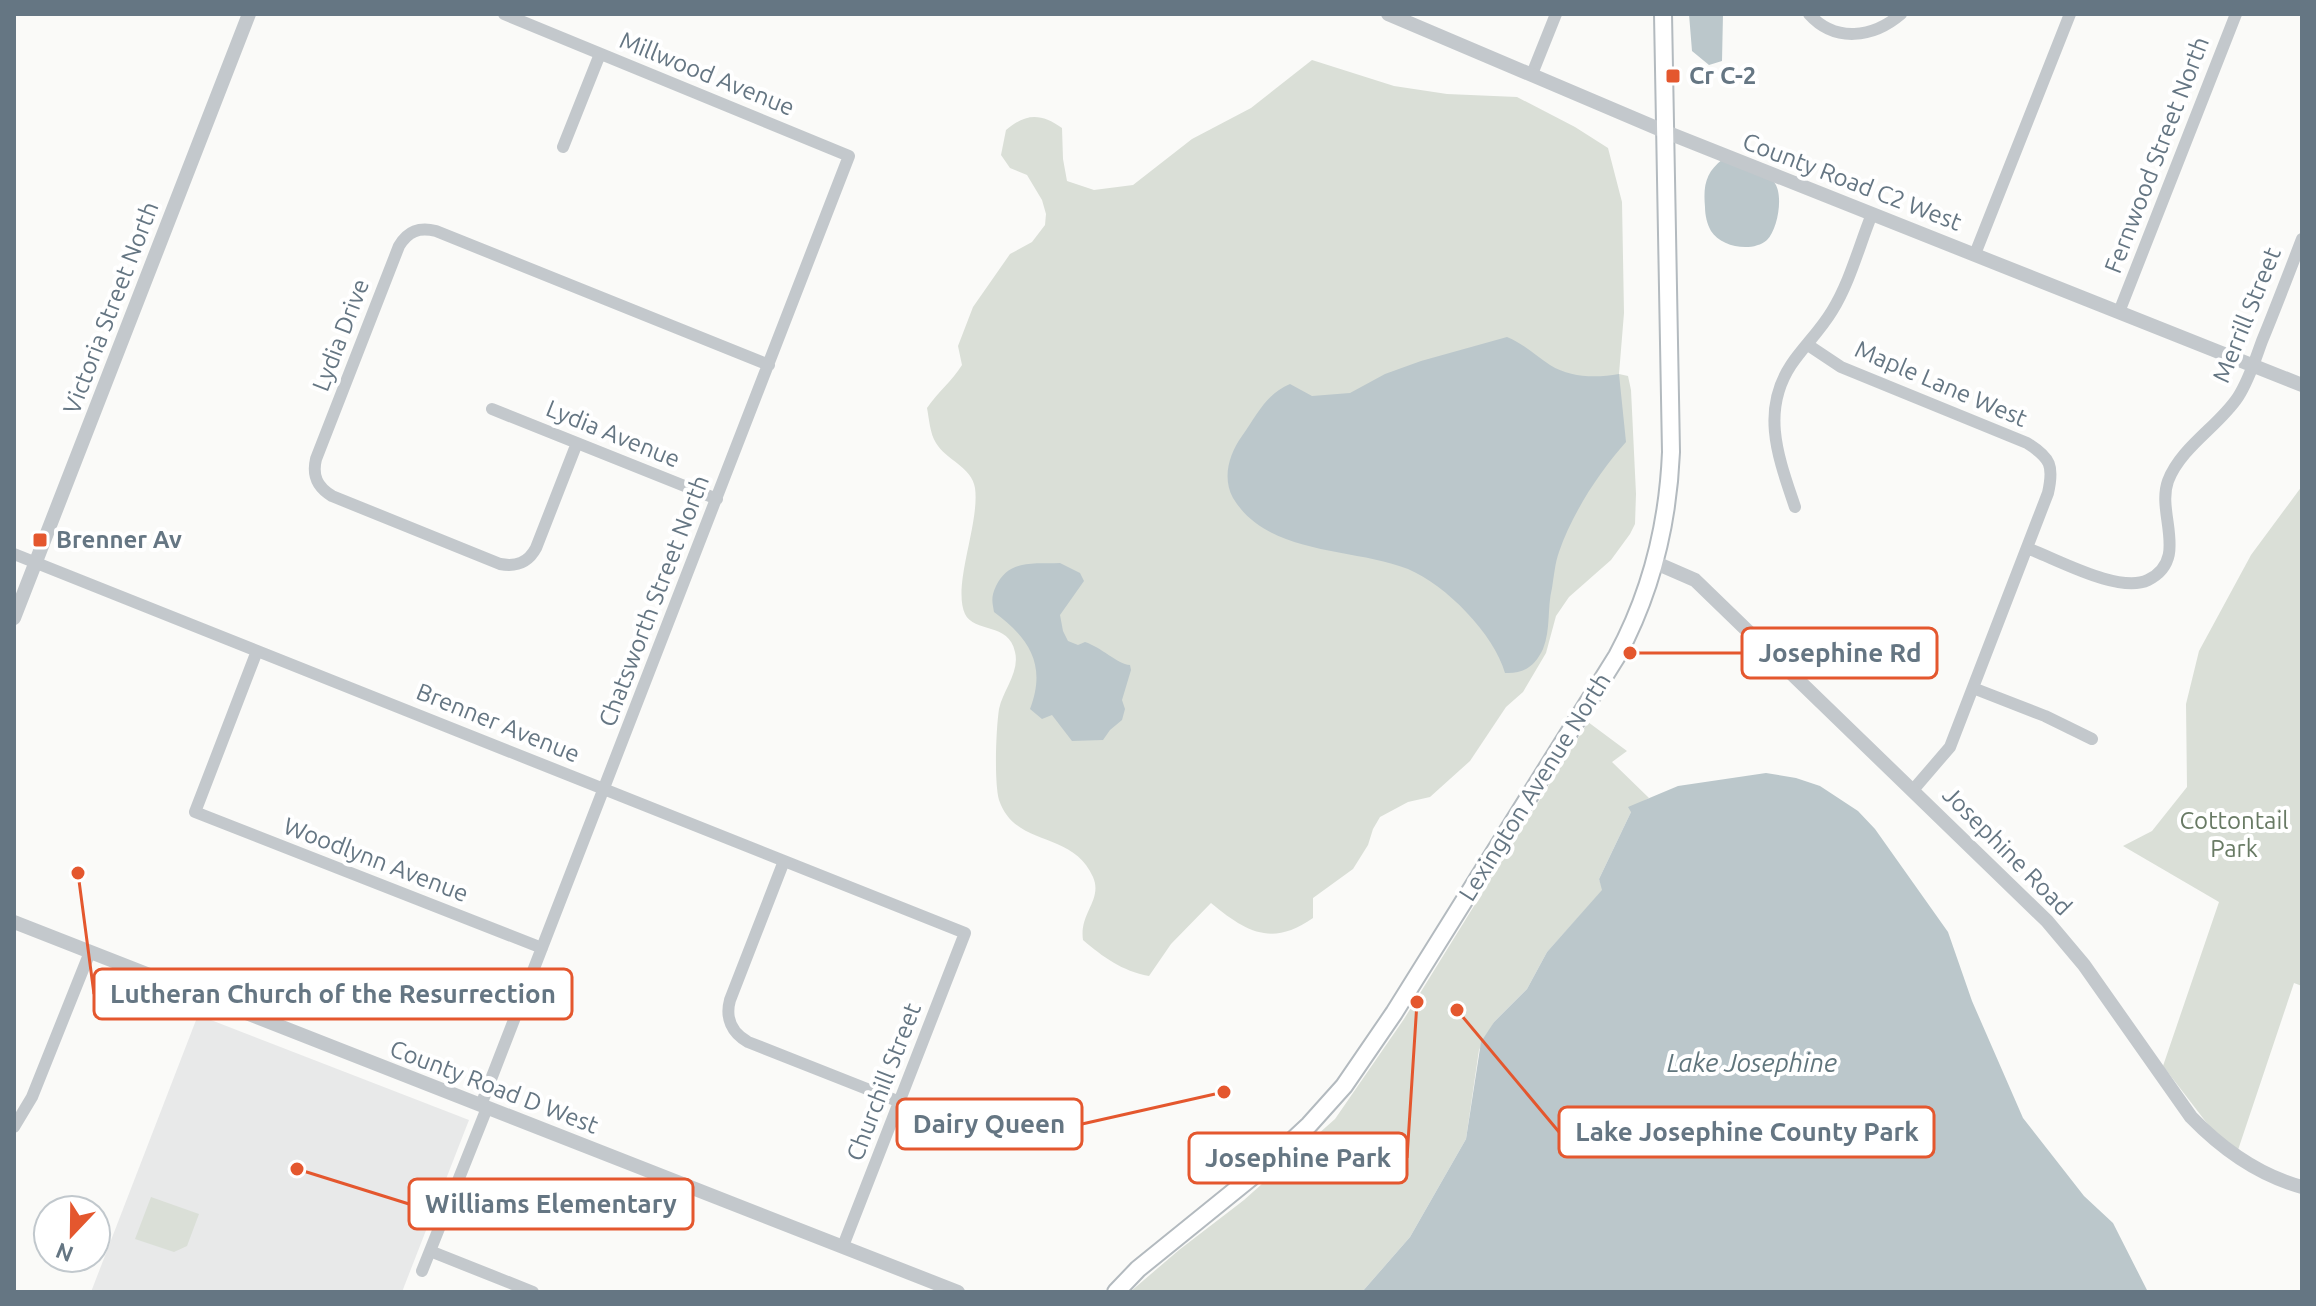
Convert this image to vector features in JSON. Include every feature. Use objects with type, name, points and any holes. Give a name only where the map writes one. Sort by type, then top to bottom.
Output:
[{"type":"main road","name":"Lexington Avenue North","points":[[1116,1292],[1138,1269],[1280,1153],[1321,1112],[1356,1070],[1617,656],[1644,602],[1666,513],[1671,452],[1663,14]]},
{"type":"street","name":"Victoria Street North","points":[[14,618],[249,14]]},
{"type":"street","name":"Millwood Avenue","points":[[504,14],[849,156]]},
{"type":"street","name":"County Road C2 West","points":[[1388,14],[1406,17],[1666,132],[2302,385]]},
{"type":"street","points":[[1532,74],[1556,14]]},
{"type":"street","points":[[1809,14],[1825,29],[1841,35],[1869,33],[1889,24],[1901,14]]},
{"type":"street","points":[[1975,254],[2070,14]]},
{"type":"street","name":"Fernwood Street North","points":[[2119,312],[2236,14]]},
{"type":"street","points":[[563,147],[600,54]]},
{"type":"street","name":"Chatsworth Street North","points":[[422,1271],[542,948],[849,156]]},
{"type":"street","points":[[1795,507],[1776,446],[1773,413],[1781,382],[1840,298],[1872,214]]},
{"type":"street","name":"Lydia Drive","points":[[577,443],[536,548],[526,561],[512,566],[500,564],[332,496],[319,485],[314,470],[316,459],[399,246],[410,233],[426,228],[436,231],[769,365]]},
{"type":"street","name":"Merrill Street","points":[[2027,548],[2123,584],[2143,582],[2153,577],[2167,561],[2170,552],[2164,506],[2173,471],[2240,395],[2302,239]]},
{"type":"street","name":"Maple Lane West","points":[[1808,345],[1841,367],[2027,443],[2048,458],[2051,469],[2048,493],[2027,548]]},
{"type":"street","name":"Lydia Avenue","points":[[492,409],[717,499]]},
{"type":"street","points":[[1913,790],[1950,747],[2027,548]]},
{"type":"street","name":"Brenner Avenue","points":[[14,554],[965,933]]},
{"type":"street","name":"Josephine Road","points":[[1656,563],[1695,580],[2065,940],[2191,1117],[2209,1135],[2257,1169],[2302,1187]]},
{"type":"street","name":"Woodlynn Avenue","points":[[257,651],[195,812],[542,948]]},
{"type":"street","points":[[1973,688],[2045,716],[2092,739]]},
{"type":"street","points":[[784,861],[730,1000],[730,1025],[748,1042],[900,1102]]},
{"type":"street","name":"County Road D West","points":[[14,922],[958,1292]]},
{"type":"street","name":"Churchill Street","points":[[843,1246],[965,933]]},
{"type":"street","points":[[14,1127],[32,1097],[90,952]]},
{"type":"street","points":[[430,1251],[533,1292]]},
{"type":"shaded area","points":[[198,1015],[469,1120],[402,1292],[91,1292],[98,1274],[112,1274],[112,1238]]},
{"type":"green space","points":[[1312,60],[1394,86],[1447,94],[1517,97],[1608,148],[1622,202],[1624,313],[1619,374],[1628,376],[1631,390],[1635,524],[1611,560],[1569,597],[1556,616],[1546,653],[1523,692],[1506,707],[1470,761],[1430,797],[1408,802],[1380,817],[1353,869],[1313,898],[1313,918],[1298,927],[1272,934],[1236,922],[1211,903],[1171,944],[1149,976],[1113,962],[1083,940],[1084,922],[1095,893],[1093,877],[1084,862],[1072,852],[1018,826],[999,800],[996,769],[998,718],[1015,667],[1015,652],[1006,636],[976,624],[965,614],[962,587],[974,519],[975,488],[969,474],[936,443],[927,408],[962,365],[958,346],[973,307],[1010,254],[1032,242],[1045,225],[1042,200],[1027,175],[1010,168],[1001,155],[1006,130],[1027,118],[1047,120],[1062,128],[1067,181],[1094,190],[1133,185],[1192,139],[1251,108]]},
{"type":"green space","name":"Cottontail Park","points":[[2302,486],[2302,986],[2294,983],[2238,1150],[2216,1135],[2163,1066],[2219,902],[2123,846],[2152,831],[2187,787],[2186,704],[2199,651],[2251,555]]},
{"type":"green space","points":[[1588,722],[1627,751],[1612,762],[1649,798],[1636,805],[1631,812],[1599,879],[1603,890],[1547,952],[1527,989],[1494,1022],[1479,1050],[1466,1139],[1410,1237],[1362,1292],[1130,1292],[1244,1200],[1335,1119],[1404,1019]]},
{"type":"green space","points":[[151,1197],[199,1214],[187,1246],[174,1252],[135,1239]]},
{"type":"water","points":[[1689,14],[1723,14],[1722,61],[1709,65],[1692,51]]},
{"type":"water","points":[[1723,159],[1763,173],[1777,187],[1777,220],[1771,235],[1761,244],[1745,247],[1729,244],[1716,237],[1710,228],[1705,213],[1705,186],[1709,174]]},
{"type":"water","points":[[1507,337],[1550,365],[1575,375],[1619,374],[1626,442],[1587,494],[1559,552],[1543,649],[1528,668],[1505,673],[1491,643],[1467,612],[1423,576],[1386,562],[1289,540],[1248,517],[1233,498],[1228,482],[1228,466],[1237,443],[1257,413],[1274,393],[1290,384],[1312,396],[1350,393],[1385,374],[1421,361]]},
{"type":"water","points":[[1060,563],[1080,573],[1084,581],[1060,615],[1068,641],[1078,645],[1085,642],[1130,665],[1122,700],[1125,709],[1122,720],[1103,740],[1072,741],[1052,715],[1042,719],[1030,709],[1036,679],[1032,654],[1017,632],[994,612],[994,590],[1008,571],[1023,565]]},
{"type":"water","name":"Lake Josephine","points":[[1766,773],[1820,786],[1858,811],[1875,829],[1948,932],[1972,1001],[2023,1118],[2084,1196],[2113,1223],[2148,1292],[1362,1292],[1410,1237],[1466,1139],[1481,1042],[1494,1022],[1527,989],[1547,952],[1602,890],[1599,879],[1631,812],[1628,807],[1678,786]]},
{"type":"place","name":"Cr C-2","points":[[1673,76]]},
{"type":"place","name":"Brenner Av","points":[[40,540]]},
{"type":"place","name":"Josephine Rd","points":[[1630,653]]},
{"type":"place","name":"Lutheran Church of the Resurrection","points":[[78,873]]},
{"type":"place","name":"Josephine Park","points":[[1417,1002]]},
{"type":"place","name":"Lake Josephine County Park","points":[[1457,1010]]},
{"type":"place","name":"Dairy Queen","points":[[1224,1092]]},
{"type":"place","name":"Williams Elementary","points":[[297,1169]]}]
